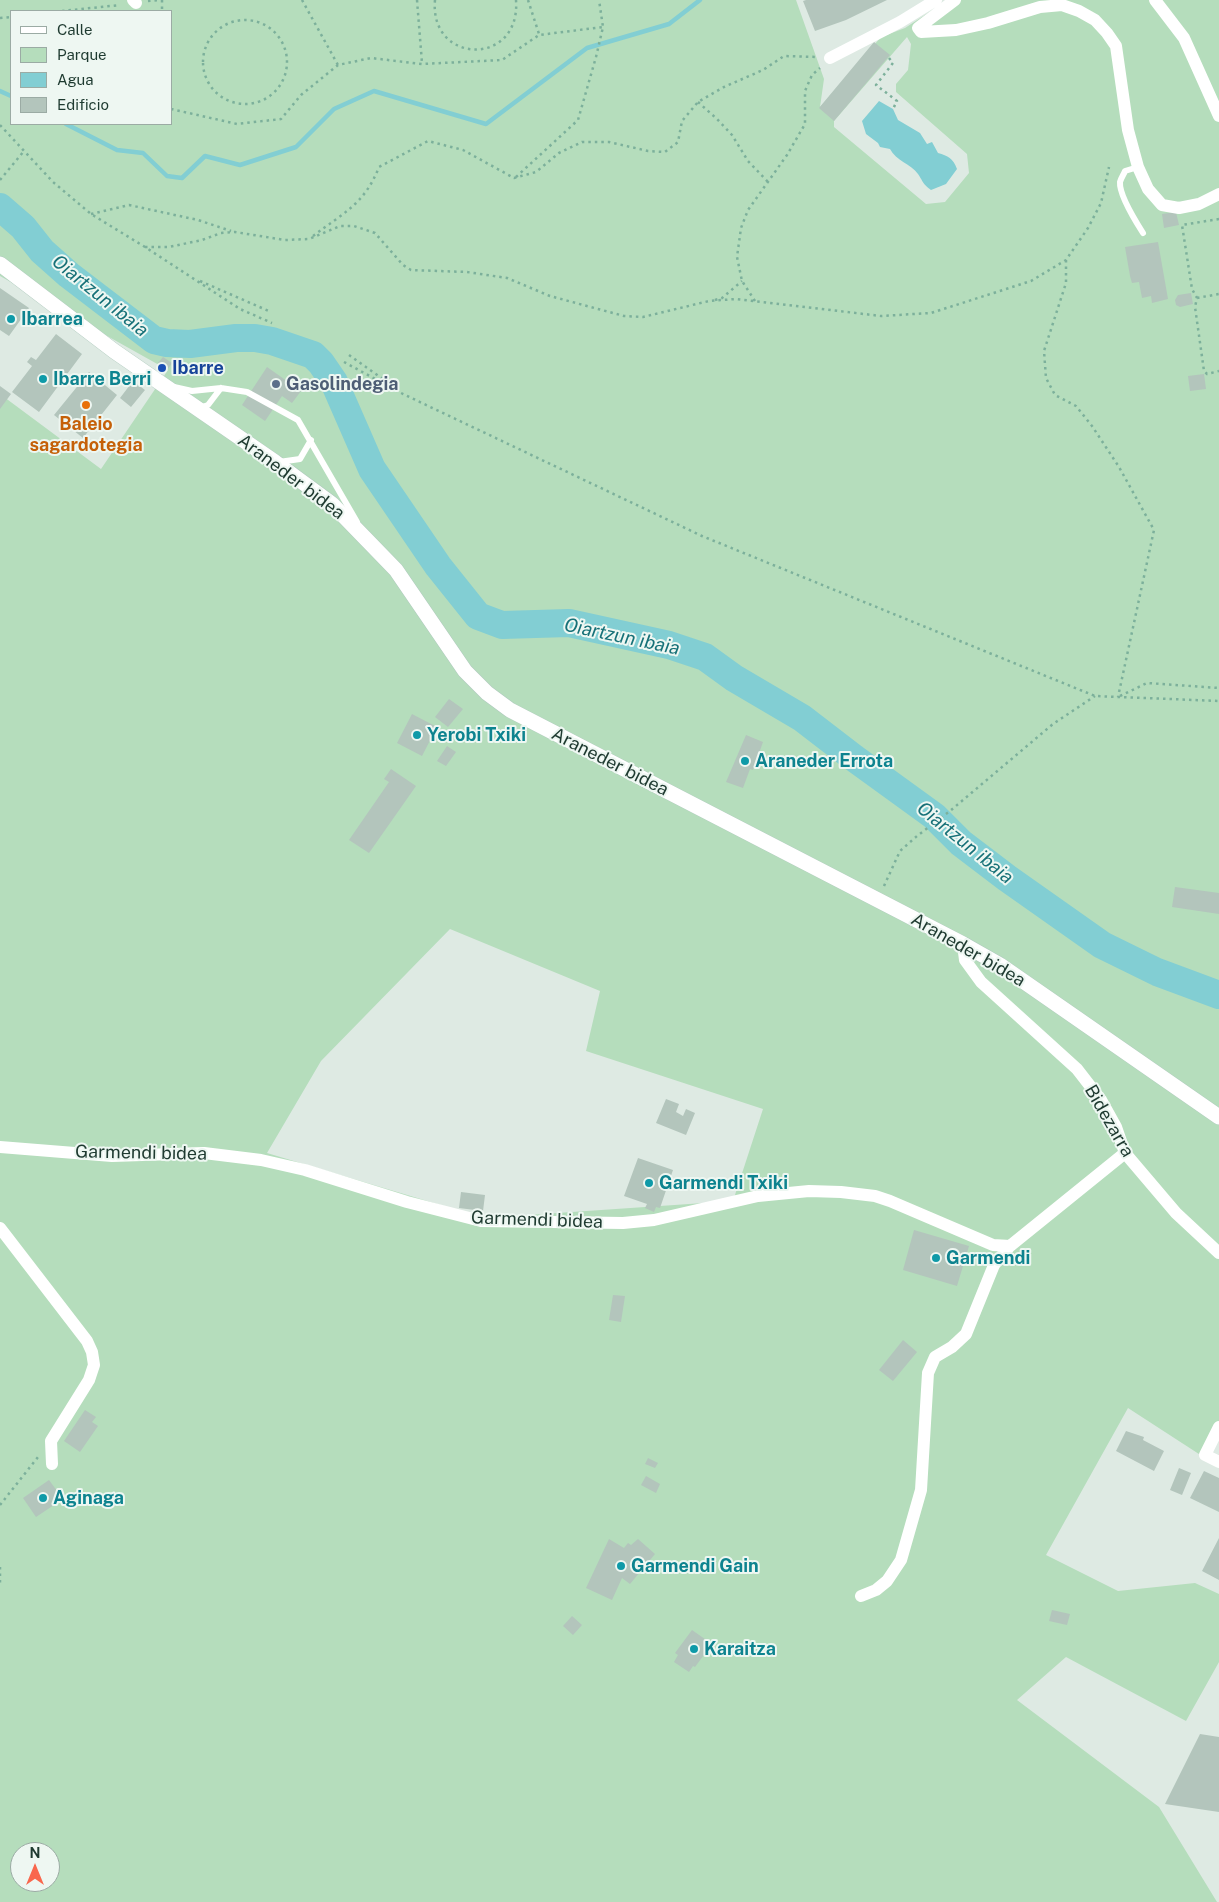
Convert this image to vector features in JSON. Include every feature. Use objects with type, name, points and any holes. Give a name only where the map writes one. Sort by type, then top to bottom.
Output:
[{"type":"street","points":[[830,58],[900,22],[936,0]]},
{"type":"street","points":[[955,0],[924,22],[918,28],[920,32],[956,30],[1047,6],[1062,5],[1095,20],[1116,46],[1128,130],[1138,167],[1148,189],[1162,205],[1179,208],[1199,204],[1219,194]]},
{"type":"street","points":[[1155,0],[1184,38],[1219,116]]},
{"type":"street","name":"Araneder bidea","points":[[0,264],[114,351],[275,462],[332,504],[396,570],[465,671],[510,710],[963,944],[1000,966],[1219,1117]]},
{"type":"street","name":"Bidezarra","points":[[963,944],[965,960],[981,982],[1077,1069],[1095,1092],[1116,1127],[1125,1153],[1176,1213],[1219,1253]]},
{"type":"street","name":"Garmendi bidea","points":[[0,1147],[112,1156],[204,1153],[253,1159],[305,1170],[407,1202],[481,1221],[623,1223],[654,1220],[758,1196],[809,1192],[841,1192],[875,1196],[993,1245],[1010,1246]]},
{"type":"street","points":[[861,1596],[876,1590],[887,1581],[901,1560],[922,1490],[928,1373],[935,1357],[952,1347],[966,1334],[994,1265],[1010,1246],[1125,1153]]},
{"type":"street","points":[[0,1228],[87,1341],[92,1352],[94,1365],[89,1380],[51,1441],[52,1464]]},
{"type":"street","points":[[1219,1427],[1205,1455],[1219,1462]]},
{"type":"lane","points":[[1138,167],[1125,171],[1120,182],[1123,195],[1133,218],[1143,233]]},
{"type":"lane","points":[[164,385],[192,391],[221,388],[247,392],[298,420],[367,538]]},
{"type":"lane","points":[[197,408],[208,405],[221,388]]},
{"type":"lane","points":[[275,462],[300,459],[311,440]]},
{"type":"path","points":[[70,10],[161,0]]},
{"type":"path","points":[[302,0],[338,65]]},
{"type":"path","points":[[418,0],[422,64]]},
{"type":"path","points":[[435,0],[434,12],[437,25],[444,36],[455,45],[468,50],[482,50],[495,46],[506,37],[514,26],[517,12],[516,0]]},
{"type":"path","points":[[528,0],[539,34]]},
{"type":"path","points":[[514,178],[578,120],[596,57],[602,26],[599,0]]},
{"type":"path","points":[[249,19],[260,22],[270,27],[284,44],[287,55],[285,77],[272,95],[262,100],[252,104],[240,104],[229,101],[216,92],[206,79],[202,68],[205,46],[210,37],[227,23],[249,19]]},
{"type":"path","points":[[172,109],[237,124],[281,119],[301,95],[338,65],[371,58],[422,64],[502,60],[539,34],[602,26]]},
{"type":"path","points":[[310,238],[344,214],[360,199],[372,184],[379,167],[428,141],[463,150],[514,178],[536,172],[559,153],[582,142],[609,142],[648,152],[665,152],[678,142],[682,121],[698,102],[724,87],[763,70],[784,56],[830,58]]},
{"type":"path","points":[[755,301],[742,281],[737,257],[740,228],[748,210],[787,155],[804,124],[806,91],[812,75],[830,58]]},
{"type":"path","points":[[889,58],[893,63],[876,85],[897,101],[893,109]]},
{"type":"path","points":[[698,102],[717,118],[732,135],[748,161],[768,182]]},
{"type":"path","points":[[0,125],[53,182],[91,214],[240,309],[272,323]]},
{"type":"path","points":[[0,180],[24,151]]},
{"type":"path","points":[[709,301],[736,299],[881,316],[931,313],[1030,281],[1066,260],[1088,228],[1101,203],[1108,167]]},
{"type":"path","points":[[91,214],[130,205],[198,220],[235,232],[285,240],[310,238],[340,226],[354,226],[375,233],[403,265],[411,270],[467,272],[506,278],[550,296],[624,316],[643,316],[722,298],[742,281]]},
{"type":"path","points":[[1219,219],[1182,225],[1192,289],[1197,298],[1195,308],[1204,372],[1207,374],[1219,371]]},
{"type":"path","points":[[145,247],[169,247],[202,240],[221,232],[235,232]]},
{"type":"path","points":[[1066,260],[1066,283],[1044,351],[1046,378],[1055,395],[1076,406],[1092,426],[1124,474],[1154,530],[1118,697]]},
{"type":"path","points":[[194,279],[271,312]]},
{"type":"path","points":[[1197,298],[1219,294]]},
{"type":"path","points":[[349,355],[403,394]]},
{"type":"path","points":[[344,362],[403,394],[702,536],[1096,696],[1219,701]]},
{"type":"path","points":[[1118,697],[1147,683],[1219,688]]},
{"type":"path","points":[[879,900],[900,851],[1053,724],[1096,696]]},
{"type":"path","points":[[0,1505],[51,1441]]},
{"type":"path","points":[[0,1567],[0,1585]]},
{"type":"green space","points":[[0,0],[796,0],[824,79],[820,107],[881,37],[905,28],[948,0],[1219,0],[1219,1421],[1202,1456],[1128,1408],[1046,1555],[1118,1591],[1195,1583],[1219,1594],[1219,1662],[1186,1721],[1066,1657],[1017,1700],[1159,1807],[1217,1902],[0,1902],[0,394],[101,469],[168,370],[0,276]],"holes":[[[907,37],[911,44],[908,70],[896,84],[896,92],[967,154],[969,173],[945,202],[926,204],[834,127],[834,121]],[[450,929],[600,991],[586,1051],[763,1109],[733,1201],[484,1218],[267,1153],[321,1061]]]},
{"type":"water","points":[[879,101],[893,109],[898,120],[920,133],[927,144],[932,142],[938,153],[952,160],[957,169],[946,184],[931,190],[915,171],[896,157],[890,149],[880,147],[878,143],[866,134],[862,121]]},
{"type":"building","points":[[887,0],[846,20],[815,31],[803,1]]},
{"type":"building","points":[[874,42],[890,55],[834,121],[819,108]]},
{"type":"building","points":[[1176,212],[1179,225],[1164,228],[1162,214]]},
{"type":"building","points":[[1158,242],[1168,299],[1152,303],[1151,296],[1142,298],[1139,282],[1132,283],[1125,247]]},
{"type":"building","name":"Ibarrea","points":[[0,288],[29,308],[9,336],[0,330]]},
{"type":"building","points":[[1191,293],[1193,304],[1180,307],[1176,305],[1175,300],[1178,295]]},
{"type":"building","name":"Ibarre Berri","points":[[56,334],[82,354],[39,412],[12,392],[32,366],[27,362],[31,357],[36,360]]},
{"type":"building","points":[[163,357],[172,363],[168,369],[158,363]]},
{"type":"building","points":[[267,367],[301,391],[292,403],[282,396],[265,421],[242,405]]},
{"type":"building","name":"Baleio sagardotegia","points":[[89,372],[117,395],[83,438],[54,415]]},
{"type":"building","points":[[1204,374],[1206,389],[1190,391],[1188,376]]},
{"type":"building","points":[[133,381],[145,390],[131,407],[120,398]]},
{"type":"building","points":[[0,386],[11,394],[0,409]]},
{"type":"building","points":[[449,699],[463,709],[448,727],[435,717]]},
{"type":"building","name":"Yerobi Txiki","points":[[412,714],[437,727],[422,756],[397,743]]},
{"type":"building","name":"Araneder Errota","points":[[746,735],[763,742],[753,770],[750,769],[743,788],[726,782]]},
{"type":"building","points":[[447,746],[456,752],[446,766],[437,761]]},
{"type":"building","points":[[391,769],[416,786],[369,853],[349,840],[389,782],[384,779]]},
{"type":"building","points":[[1175,887],[1219,893],[1219,914],[1172,907]]},
{"type":"building","points":[[666,1099],[679,1104],[676,1112],[683,1116],[686,1109],[695,1113],[686,1135],[656,1123]]},
{"type":"building","name":"Garmendi Txiki","points":[[638,1158],[673,1170],[660,1208],[656,1207],[654,1212],[645,1208],[647,1204],[624,1196]]},
{"type":"building","points":[[461,1192],[485,1195],[483,1211],[459,1208]]},
{"type":"building","name":"Garmendi","points":[[914,1230],[969,1246],[957,1286],[903,1270]]},
{"type":"building","points":[[613,1295],[625,1296],[621,1322],[609,1320]]},
{"type":"building","points":[[903,1340],[917,1352],[893,1381],[879,1370]]},
{"type":"building","points":[[85,1410],[96,1417],[92,1422],[98,1426],[80,1452],[64,1441]]},
{"type":"building","points":[[1126,1431],[1144,1437],[1143,1440],[1164,1451],[1154,1471],[1116,1451]]},
{"type":"building","points":[[648,1458],[658,1463],[655,1468],[645,1464]]},
{"type":"building","points":[[1179,1468],[1191,1473],[1182,1495],[1170,1490]]},
{"type":"building","points":[[1204,1471],[1219,1478],[1219,1512],[1190,1498]]},
{"type":"building","points":[[646,1476],[660,1484],[656,1493],[641,1485]]},
{"type":"building","name":"Aginaga","points":[[49,1480],[63,1499],[36,1517],[23,1498]]},
{"type":"building","points":[[1219,1538],[1219,1580],[1202,1571]]},
{"type":"building","name":"Garmendi Gain","points":[[609,1539],[624,1548],[628,1543],[631,1545],[638,1539],[655,1554],[630,1584],[622,1578],[612,1600],[586,1588]]},
{"type":"building","points":[[1052,1610],[1070,1614],[1067,1625],[1049,1621]]},
{"type":"building","points":[[572,1616],[582,1625],[573,1635],[563,1626]]},
{"type":"building","name":"Karaitza","points":[[692,1630],[712,1644],[689,1672],[674,1662],[678,1655],[675,1653]]},
{"type":"building","points":[[1200,1734],[1219,1737],[1219,1812],[1165,1804]]},
{"type":"waterway","points":[[68,125],[117,150],[143,153],[167,176],[182,178],[205,156],[240,165],[296,147],[334,109],[374,91],[486,124],[587,48],[669,24],[700,0]]},
{"type":"waterway","points":[[0,91],[10,96]]},
{"type":"waterway","name":"Oiartzun ibaia","points":[[0,207],[23,227],[42,251],[69,275],[154,340],[167,343],[190,344],[236,338],[255,338],[272,341],[313,355],[334,382],[372,469],[438,566],[478,616],[502,625],[569,623],[669,645],[705,657],[734,678],[802,718],[934,816],[961,843],[1007,878],[1102,945],[1157,972],[1219,995]]},
{"type":"place","name":"Ibarrea","points":[[11,319]]},
{"type":"place","name":"Ibarre","points":[[162,368]]},
{"type":"place","name":"Ibarre Berri","points":[[43,379]]},
{"type":"place","name":"Gasolindegia","points":[[276,384]]},
{"type":"place","name":"Baleio sagardotegia","points":[[86,405]]},
{"type":"place","name":"Yerobi Txiki","points":[[417,735]]},
{"type":"place","name":"Araneder Errota","points":[[745,761]]},
{"type":"place","name":"Garmendi Txiki","points":[[649,1183]]},
{"type":"place","name":"Garmendi","points":[[936,1258]]},
{"type":"place","name":"Aginaga","points":[[43,1498]]},
{"type":"place","name":"Garmendi Gain","points":[[621,1566]]},
{"type":"place","name":"Karaitza","points":[[694,1649]]}]
